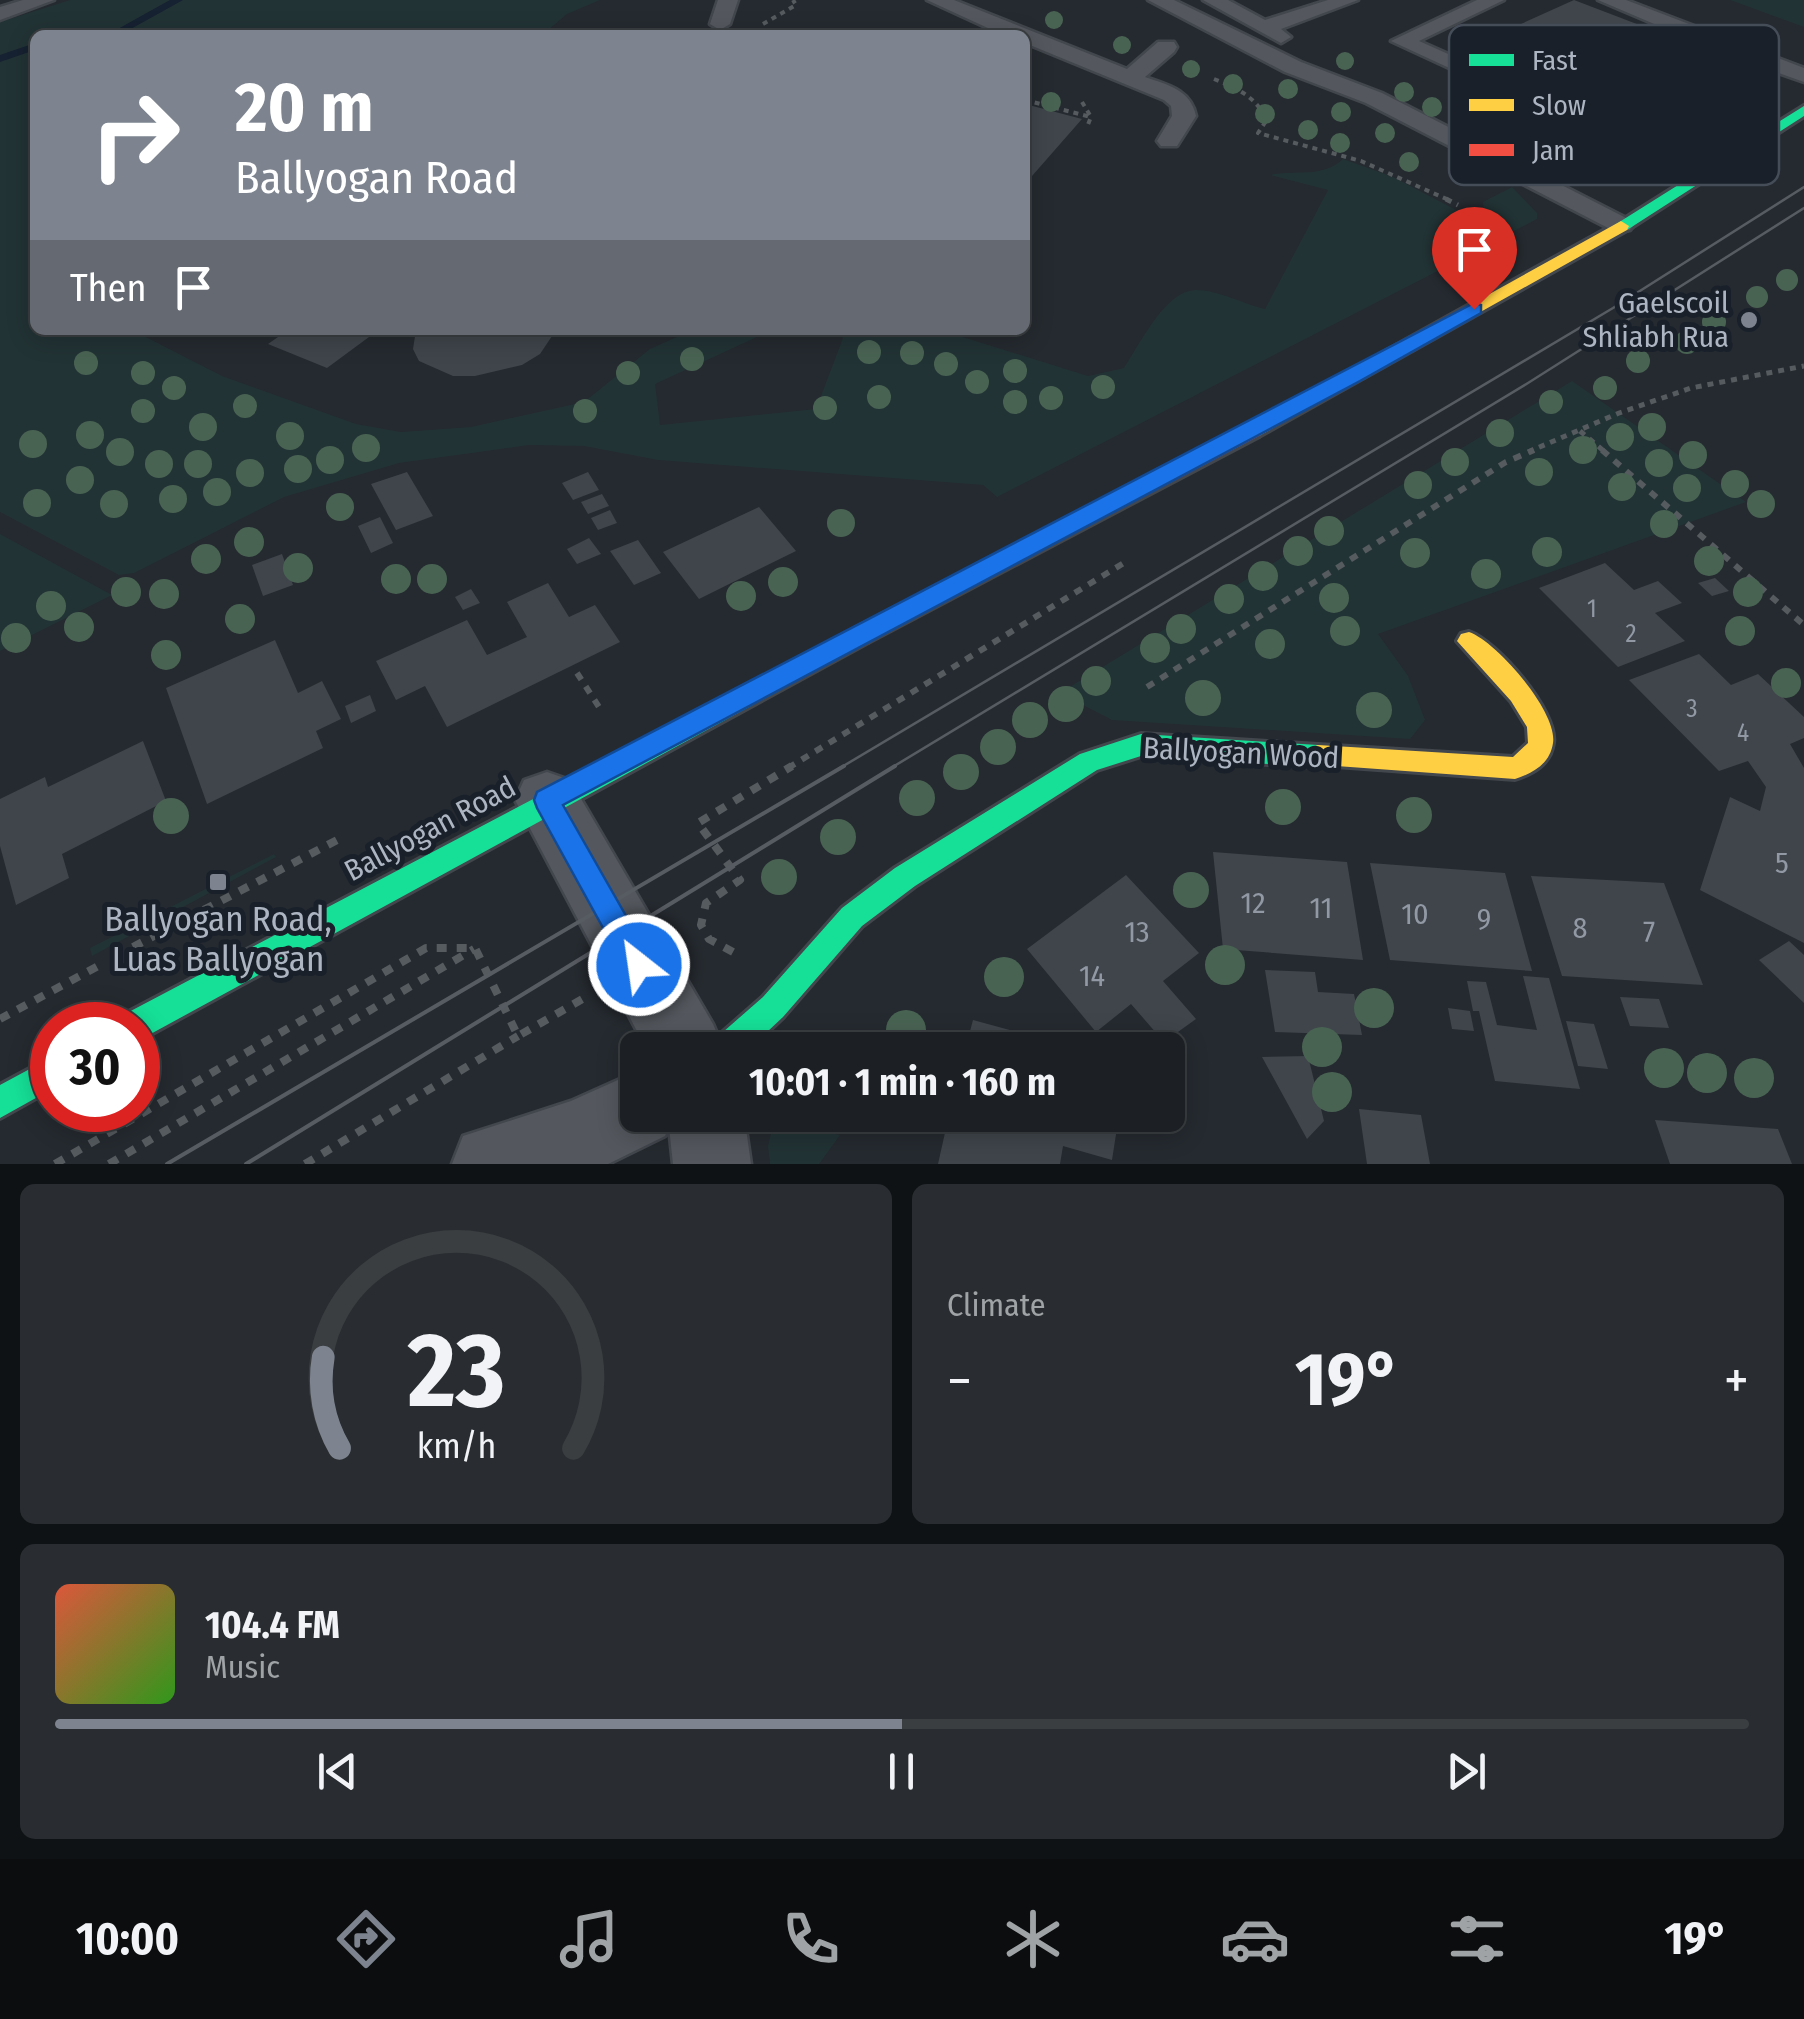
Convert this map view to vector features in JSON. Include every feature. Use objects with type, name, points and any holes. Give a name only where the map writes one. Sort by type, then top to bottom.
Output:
[{"type":"street","name":"Ballyogan Road","points":[[1779,126],[1804,110]]},
{"type":"street","name":"Ballyogan Road","points":[[160,1012],[547,800],[1353,376],[1685,185]]},
{"type":"street","name":"Ballyogan Wood","points":[[746,1032],[773,1007],[826,943],[865,907],[920,867],[1090,762],[1115,751],[1141,745],[1469,766],[1515,768],[1526,764],[1543,741],[1539,723],[1517,689],[1469,641]]},
{"type":"street","points":[[547,800],[677,1032]]},
{"type":"street","points":[[0,1102],[30,1085]]},
{"type":"street","points":[[491,1164],[580,1137],[620,1118]]},
{"type":"street","points":[[708,1132],[712,1164]]},
{"type":"lane","points":[[0,14],[44,0]]},
{"type":"lane","points":[[720,24],[728,0]]},
{"type":"lane","points":[[936,0],[1008,30]]},
{"type":"lane","points":[[1158,0],[1292,67],[1374,98]]},
{"type":"lane","points":[[1214,0],[1265,26],[1374,98],[1449,137]]},
{"type":"lane","points":[[1265,26],[1311,6],[1348,0]]},
{"type":"lane","points":[[1449,62],[1402,41],[1494,0]]},
{"type":"lane","points":[[1608,0],[1672,25]]},
{"type":"lane","points":[[1030,39],[1134,76],[1182,104],[1184,116],[1169,141]]},
{"type":"lane","points":[[1134,76],[1166,47]]},
{"type":"lane","points":[[1779,66],[1804,75]]},
{"type":"lane","points":[[1543,185],[1621,225]]},
{"type":"path","points":[[758,27],[796,5],[794,0]]},
{"type":"path","points":[[1207,76],[1251,97],[1263,110],[1266,122],[1258,134],[1373,163],[1407,176],[1458,205]]},
{"type":"path","points":[[1030,101],[1091,117]]},
{"type":"path","points":[[1142,690],[1506,462],[1691,388],[1804,366]]},
{"type":"path","points":[[1580,431],[1804,625]]},
{"type":"path","points":[[736,953],[709,939],[702,925],[706,903],[740,880],[698,823],[1127,560]]},
{"type":"path","points":[[578,673],[599,706]]},
{"type":"path","points":[[305,1164],[702,925]]},
{"type":"path","points":[[55,1164],[426,948],[475,948]]},
{"type":"path","points":[[475,948],[518,1036]]},
{"type":"path","points":[[108,1164],[475,948]]},
{"type":"shaded area","points":[[70,0],[600,0],[567,14],[548,30],[30,30],[30,335],[142,335],[222,376],[356,424],[401,432],[471,427],[584,402],[650,349],[681,335],[761,335],[655,384],[660,425],[816,409],[843,338],[839,335],[956,335],[1088,376],[1124,368],[1154,321],[1185,292],[1213,292],[1265,309],[1328,190],[1270,175],[1317,171],[1343,159],[1393,177],[1506,236],[997,497],[983,485],[658,460],[584,446],[529,445],[399,463],[284,497],[134,573],[119,575],[0,512],[0,22]]},
{"type":"shaded area","points":[[1730,0],[1804,0],[1804,27]]},
{"type":"shaded area","points":[[1512,187],[1537,213],[1537,219],[1514,231],[1484,215],[1483,202]]},
{"type":"shaded area","points":[[1572,381],[1746,502],[1378,634],[1408,676],[1425,720],[1410,739],[1112,720],[1083,705],[1068,688]]},
{"type":"shaded area","points":[[0,534],[112,595],[0,651]]},
{"type":"shaded area","points":[[274,854],[276,857],[92,956],[90,948]]},
{"type":"shaded area","points":[[771,1132],[840,1135],[819,1164],[770,1164]]},
{"type":"building","points":[[1574,0],[1639,25],[1519,25]]},
{"type":"building","points":[[1030,105],[1082,119],[1030,178]]},
{"type":"building","points":[[281,335],[369,337],[327,368],[268,344]]},
{"type":"building","points":[[415,335],[553,335],[540,354],[522,365],[475,376],[453,376],[419,361],[413,349]]},
{"type":"building","points":[[407,472],[433,516],[396,530],[371,484]]},
{"type":"building","points":[[588,472],[599,490],[573,500],[562,483]]},
{"type":"building","points":[[602,494],[609,506],[588,514],[581,502]]},
{"type":"building","points":[[759,507],[796,551],[699,599],[663,552]]},
{"type":"building","points":[[610,510],[617,523],[598,530],[591,518]]},
{"type":"building","points":[[380,517],[393,543],[371,553],[358,526]]},
{"type":"building","points":[[589,538],[601,554],[577,564],[567,549]]},
{"type":"building","points":[[638,540],[661,573],[634,585],[610,551]]},
{"type":"building","points":[[282,554],[293,585],[263,596],[252,565]]},
{"type":"building","points":[[1605,563],[1634,590],[1658,581],[1682,603],[1655,613],[1685,641],[1618,667],[1539,588]]},
{"type":"building","points":[[1715,578],[1729,591],[1712,596],[1698,583]]},
{"type":"building","points":[[548,583],[569,617],[595,605],[620,642],[447,727],[425,686],[396,700],[376,661],[467,620],[487,655],[527,637],[507,602]]},
{"type":"building","points":[[471,589],[480,603],[463,610],[455,597]]},
{"type":"building","points":[[275,640],[298,693],[322,681],[341,719],[316,731],[323,748],[207,804],[166,688]]},
{"type":"building","points":[[1699,654],[1731,685],[1758,674],[1804,717],[1804,738],[1790,744],[1804,768],[1804,943],[1700,890],[1730,797],[1760,811],[1766,787],[1748,761],[1719,771],[1629,680]]},
{"type":"building","points":[[370,695],[376,711],[351,723],[345,706]]},
{"type":"building","points":[[143,741],[166,801],[62,854],[69,878],[16,905],[0,846],[0,799],[45,777],[48,787]]},
{"type":"building","points":[[1213,852],[1347,862],[1363,960],[1223,949]]},
{"type":"building","points":[[1370,863],[1505,873],[1532,971],[1390,960]]},
{"type":"building","points":[[1126,875],[1199,953],[1163,981],[1196,1019],[1178,1032],[1155,1032],[1131,1004],[1096,1032],[1027,949]]},
{"type":"building","points":[[1531,876],[1664,883],[1703,985],[1562,976]]},
{"type":"building","points":[[1789,941],[1804,955],[1804,1003],[1759,960]]},
{"type":"building","points":[[1265,970],[1315,972],[1318,992],[1354,994],[1362,1035],[1275,1032]]},
{"type":"building","points":[[1523,976],[1549,978],[1580,1089],[1495,1081],[1479,1011],[1473,1011],[1467,981],[1486,982],[1497,1025],[1537,1030]]},
{"type":"building","points":[[1620,997],[1659,999],[1669,1028],[1630,1026]]},
{"type":"building","points":[[1448,1008],[1470,1011],[1474,1031],[1452,1029]]},
{"type":"building","points":[[973,1020],[1017,1032],[970,1032]]},
{"type":"building","points":[[1566,1021],[1594,1024],[1608,1069],[1578,1066]]},
{"type":"building","points":[[1308,1056],[1324,1121],[1307,1139],[1262,1057]]},
{"type":"building","points":[[1359,1109],[1421,1115],[1430,1164],[1367,1164]]},
{"type":"building","points":[[1655,1120],[1778,1129],[1792,1164],[1670,1164]]},
{"type":"building","points":[[945,1132],[1116,1132],[1112,1160],[1063,1146],[1060,1164],[938,1164]]},
{"type":"waterway","points":[[121,30],[178,0]]},
{"type":"waterway","points":[[0,59],[30,48]]},
{"type":"tram line","points":[[840,768],[1613,308],[1804,187]]},
{"type":"tram line","points":[[891,768],[1528,383],[1804,208]]},
{"type":"tram line","points":[[167,1164],[844,766]]},
{"type":"tram line","points":[[246,1164],[895,766]]},
{"type":"traffic: fast","points":[[1779,126],[1804,110]]},
{"type":"traffic: fast","points":[[1621,226],[1686,185]]},
{"type":"traffic: fast","points":[[160,1012],[860,636]]},
{"type":"traffic: fast","points":[[746,1032],[773,1007],[852,917],[905,877],[1089,762],[1141,745],[1318,756]]},
{"type":"traffic: fast","points":[[0,1102],[30,1085]]},
{"type":"traffic: slow","points":[[1252,431],[1621,226]]},
{"type":"traffic: slow","points":[[1318,756],[1515,768],[1531,760],[1541,743],[1532,711],[1469,641]]},
{"type":"traffic: jam","points":[[860,636],[1252,431]]},
{"type":"place","name":"Gaelscoil Shliabh Rua","points":[[1749,320]]},
{"type":"place","name":"Ballyogan Road, Luas Ballyogan","points":[[218,882]]},
{"type":"route","points":[[639,965],[547,800],[1474,309]]}]
